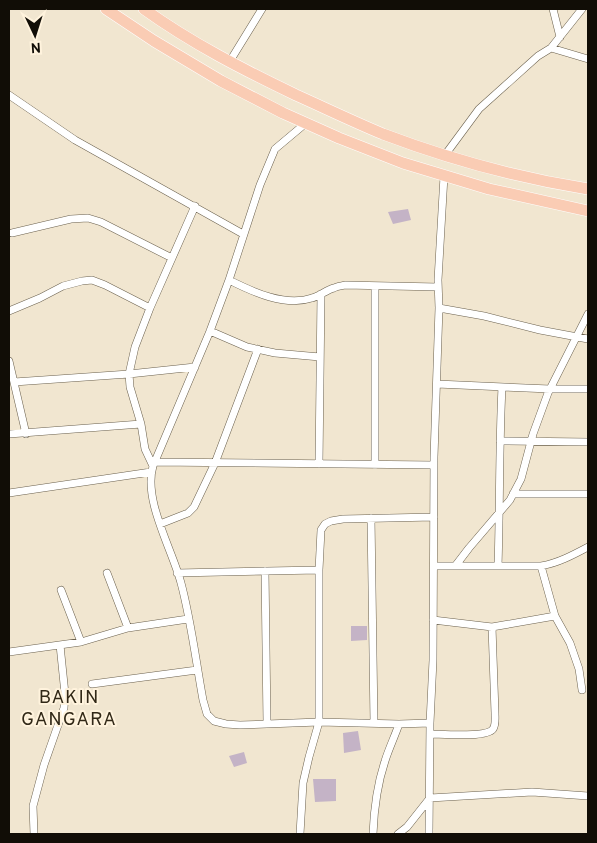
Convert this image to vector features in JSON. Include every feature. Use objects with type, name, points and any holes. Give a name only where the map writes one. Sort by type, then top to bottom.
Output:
[{"type":"main road","points":[[106,9],[154,42],[221,81],[283,113],[339,138],[403,163],[489,190],[588,211]]},
{"type":"main road","points":[[144,9],[202,46],[260,78],[383,134],[445,155],[503,171],[588,189]]},
{"type":"street","points":[[230,61],[262,9]]},
{"type":"street","points":[[553,9],[560,37]]},
{"type":"street","points":[[445,155],[479,109],[538,56],[551,48],[582,9]]},
{"type":"street","points":[[551,48],[588,59]]},
{"type":"street","points":[[9,95],[75,140],[243,234]]},
{"type":"street","points":[[306,123],[275,149],[260,185],[210,331],[153,467],[150,485],[160,524],[181,583],[203,700],[207,714],[214,721],[240,725],[319,722],[430,723]]},
{"type":"street","points":[[429,834],[438,288],[444,176]]},
{"type":"street","points":[[153,467],[145,448],[141,424],[130,387],[129,374],[136,347],[150,308],[195,206]]},
{"type":"street","points":[[12,233],[71,219],[88,218],[101,222],[172,258]]},
{"type":"street","points":[[9,311],[63,286],[82,280],[92,280],[105,285],[150,308]]},
{"type":"street","points":[[229,280],[268,297],[285,300],[314,298],[333,288],[345,285],[438,288]]},
{"type":"street","points":[[374,465],[375,287]]},
{"type":"street","points":[[319,464],[320,294]]},
{"type":"street","points":[[439,308],[588,339]]},
{"type":"street","points":[[456,565],[500,512],[521,479],[531,441],[550,389],[588,314]]},
{"type":"street","points":[[210,331],[247,347],[275,353],[320,357]]},
{"type":"street","points":[[160,524],[188,513],[194,507],[215,463],[258,349]]},
{"type":"street","points":[[9,361],[26,434]]},
{"type":"street","points":[[14,382],[129,374],[195,367]]},
{"type":"street","points":[[437,384],[588,389]]},
{"type":"street","points":[[498,566],[502,387]]},
{"type":"street","points":[[9,434],[141,424]]},
{"type":"street","points":[[500,441],[588,442]]},
{"type":"street","points":[[9,493],[153,467],[215,463],[434,465]]},
{"type":"street","points":[[513,494],[588,494]]},
{"type":"street","points":[[300,834],[303,783],[319,722],[319,570],[321,530],[325,524],[331,521],[343,519],[434,517]]},
{"type":"street","points":[[372,518],[374,723]]},
{"type":"street","points":[[434,566],[541,566],[567,558],[588,547]]},
{"type":"street","points":[[541,566],[555,616],[570,643],[579,669],[582,690]]},
{"type":"street","points":[[177,573],[319,570]]},
{"type":"street","points":[[265,571],[267,723]]},
{"type":"street","points":[[107,573],[128,628]]},
{"type":"street","points":[[62,590],[81,642]]},
{"type":"street","points":[[433,620],[492,627],[555,616]]},
{"type":"street","points":[[9,652],[81,642],[128,628],[188,619]]},
{"type":"street","points":[[430,734],[482,734],[493,729],[495,726],[492,627]]},
{"type":"street","points":[[34,834],[33,806],[44,765],[64,708],[65,694],[60,644]]},
{"type":"street","points":[[92,684],[197,670]]},
{"type":"street","points":[[373,834],[378,786],[385,760],[399,724]]},
{"type":"street","points":[[398,834],[407,827],[430,798],[532,792],[588,796]]},
{"type":"building","points":[[408,209],[411,220],[393,224],[388,212]]},
{"type":"building","points":[[351,626],[367,626],[367,640],[351,641]]},
{"type":"building","points":[[358,731],[361,750],[344,753],[343,733]]},
{"type":"building","points":[[244,752],[247,763],[234,767],[229,756]]},
{"type":"building","points":[[313,779],[336,779],[336,801],[315,802]]},
{"type":"district","name":"BAKIN GANGARA","points":[[69,707]]}]
